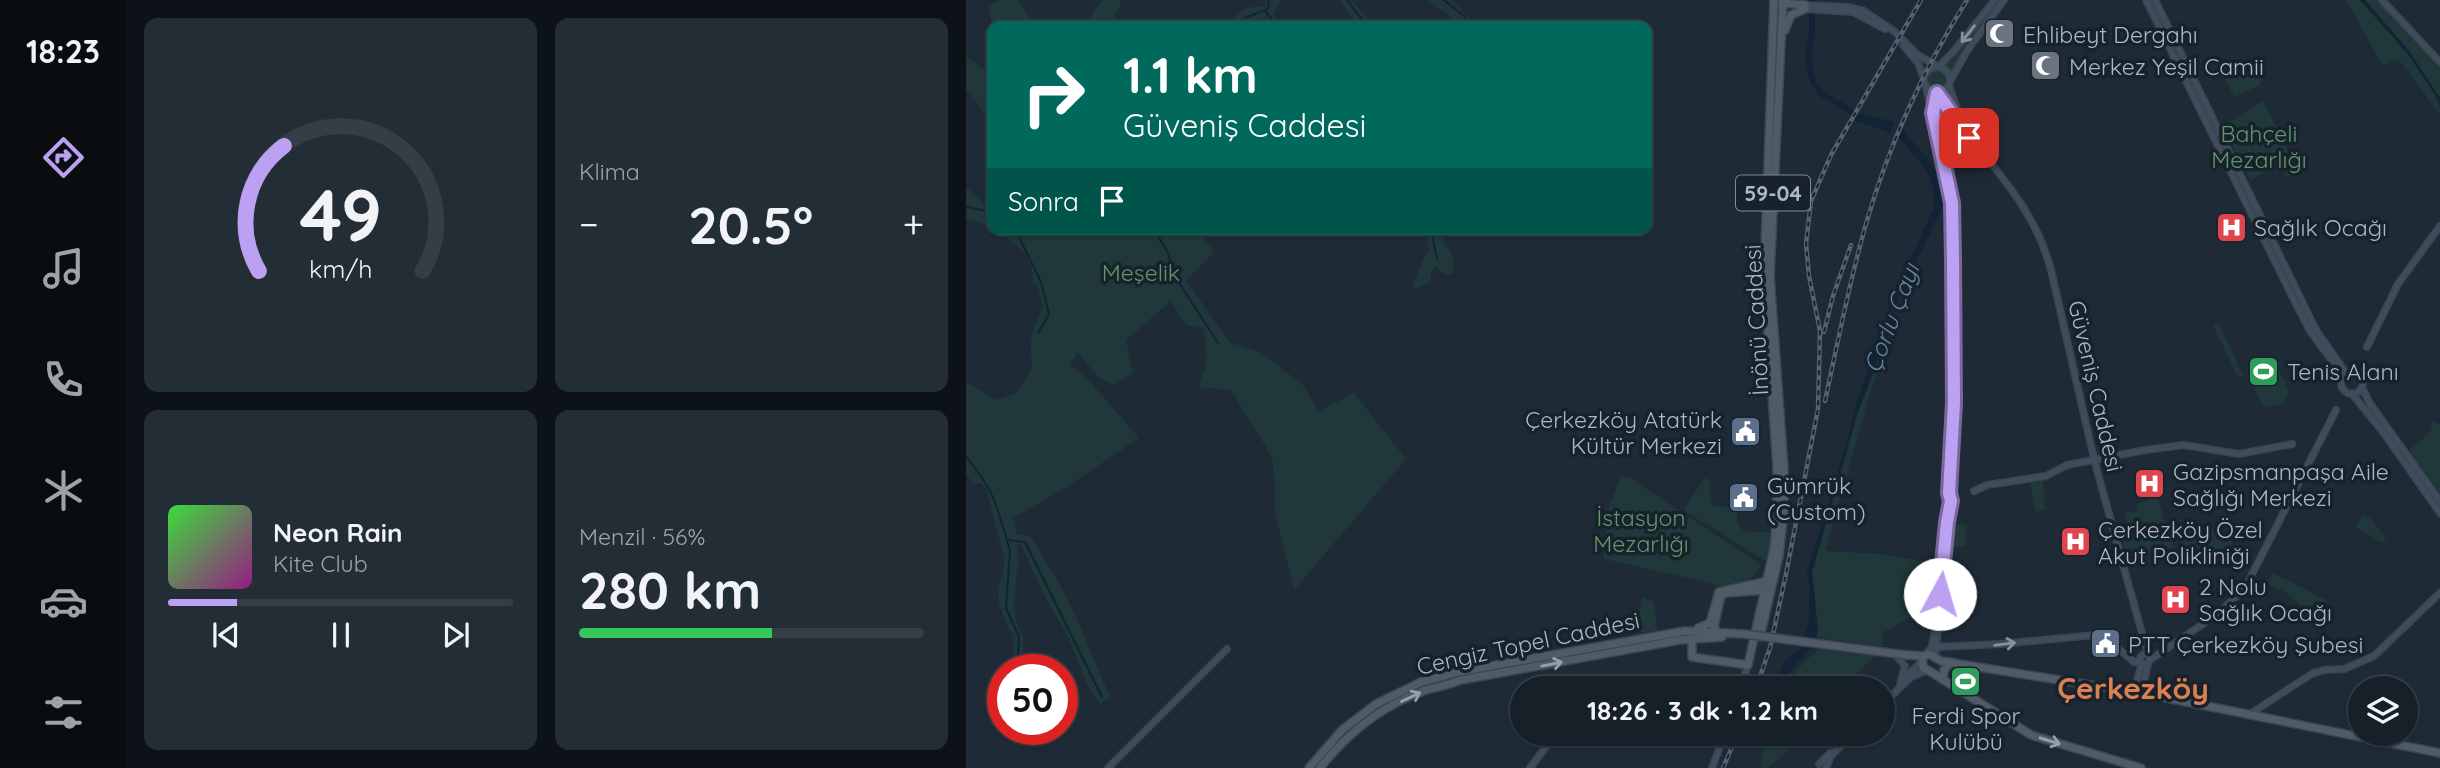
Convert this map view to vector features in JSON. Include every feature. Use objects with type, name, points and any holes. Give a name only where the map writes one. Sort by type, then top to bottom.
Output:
[{"type":"main road","points":[[1797,0],[1805,7]]},
{"type":"main road","points":[[1924,79],[1927,71],[1938,66],[1953,52],[1995,0]]},
{"type":"main road","points":[[1935,134],[1933,106],[1938,93],[1950,84],[1967,51],[2004,0]]},
{"type":"main road","points":[[2146,0],[2248,199]]},
{"type":"main road","points":[[2155,0],[2251,206],[2316,330],[2344,376],[2342,388],[2347,393],[2358,393],[2363,381],[2360,375],[2354,372],[2344,376]]},
{"type":"main road","points":[[2382,0],[2440,62]]},
{"type":"main road","points":[[1774,4],[1864,10],[1894,31],[1918,55],[1947,70],[1950,84]]},
{"type":"main road","name":"İnönü Caddesi","points":[[1774,4],[1765,276],[1775,387]]},
{"type":"main road","name":"İnönü Caddesi","points":[[1748,665],[1757,637],[1767,586],[1777,514],[1770,276],[1783,4]]},
{"type":"main road","points":[[1781,44],[1786,22],[1791,15],[1805,7]]},
{"type":"main road","points":[[1824,8],[1864,16],[1892,34],[1918,63],[1926,87],[1952,203],[1954,403],[1936,659],[1935,666],[1911,677],[1895,691]]},
{"type":"main road","name":"Güveniş Caddesi","points":[[1950,84],[1962,120],[1981,152]]},
{"type":"main road","points":[[1926,87],[1938,93]]},
{"type":"main road","name":"Güveniş Caddesi","points":[[1938,93],[2028,213],[2042,240],[2094,460],[2146,660]]},
{"type":"main road","points":[[2367,347],[2399,284],[2440,226]]},
{"type":"main road","points":[[2362,387],[2397,446],[2440,501]]},
{"type":"main road","points":[[2352,394],[2397,446]]},
{"type":"main road","points":[[2134,662],[2146,660],[2161,652],[2219,613],[2245,587],[2336,410]]},
{"type":"main road","points":[[1973,491],[1987,485],[2046,475],[2067,465],[2184,445],[2239,454],[2292,444]]},
{"type":"main road","points":[[2402,453],[2440,513]]},
{"type":"main road","points":[[1687,631],[1708,625],[1719,592],[1767,586]]},
{"type":"main road","points":[[1717,632],[1714,626],[1721,596],[1767,586]]},
{"type":"main road","points":[[2248,714],[2313,673],[2344,669],[2375,657],[2440,593]]},
{"type":"main road","points":[[1895,689],[1931,648],[1938,610]]},
{"type":"main road","name":"Cengiz Topel Caddesi","points":[[1309,768],[1342,730],[1376,704],[1421,682],[1458,672],[1687,631],[1743,635]]},
{"type":"main road","points":[[1743,635],[1906,655],[1922,660]]},
{"type":"main road","points":[[1743,635],[1922,660],[1932,655],[1936,659],[1951,662],[2138,692],[2440,753]]},
{"type":"main road","name":"Cengiz Topel Caddesi","points":[[1320,768],[1350,734],[1377,713],[1425,690],[1459,681],[1692,638],[1743,635]]},
{"type":"main road","points":[[1937,647],[1978,646],[2095,635],[2107,639],[2140,670]]},
{"type":"main road","points":[[1692,638],[1692,657],[1748,665]]},
{"type":"main road","points":[[1108,768],[1227,649]]},
{"type":"main road","points":[[1896,655],[1905,666],[1900,684]]},
{"type":"main road","points":[[1922,660],[1923,667],[2031,735],[2141,768]]},
{"type":"main road","points":[[2138,692],[2140,670],[2146,660]]},
{"type":"main road","points":[[2138,692],[2146,660]]},
{"type":"main road","points":[[1943,680],[1944,670],[1951,662]]},
{"type":"main road","name":"59-04","points":[[1744,676],[1748,665]]},
{"type":"main road","points":[[1530,768],[1547,746]]},
{"type":"main road","points":[[1712,768],[1720,746]]},
{"type":"main road","points":[[1821,767],[1839,746]]},
{"type":"green space","points":[[1000,0],[1018,0],[1032,21],[991,21],[989,6]]},
{"type":"green space","points":[[1104,0],[1121,0],[1111,21],[1089,21]]},
{"type":"green space","points":[[1261,0],[1280,0],[1274,15],[1279,21],[1270,21],[1266,16],[1258,21],[1233,21],[1244,10],[1265,7],[1266,2]]},
{"type":"green space","points":[[1340,0],[1352,0],[1365,16],[1375,21],[1355,21]]},
{"type":"green space","points":[[1426,0],[1452,0],[1471,21],[1454,21],[1447,13]]},
{"type":"green space","points":[[1999,0],[2002,0],[1952,73],[1944,65]]},
{"type":"green space","points":[[2346,0],[2360,0],[2409,54],[2431,87],[2440,115],[2400,61],[2395,60],[2383,66]]},
{"type":"green space","points":[[2365,0],[2378,0],[2440,67],[2440,98],[2409,51]]},
{"type":"green space","points":[[966,44],[967,57],[987,71],[987,116],[966,90]]},
{"type":"green space","points":[[1937,69],[1947,76],[1948,80],[1941,90],[1937,91],[1927,84],[1926,80],[1933,70]]},
{"type":"green space","points":[[2240,71],[2263,77],[2260,85],[2234,97],[2225,78]]},
{"type":"green space","points":[[1937,100],[1961,130],[1950,133],[1941,140],[1935,108]]},
{"type":"green space","name":"Bahçeli Mezarlığı","points":[[2263,101],[2298,172],[2286,178],[2283,171],[2279,172],[2276,167],[2251,182],[2223,127]]},
{"type":"green space","points":[[968,188],[987,204],[987,226],[966,219]]},
{"type":"green space","name":"Meşelik","points":[[1002,235],[1202,235],[1214,253],[1186,280],[1229,342],[1261,353],[1302,384],[1319,411],[1354,393],[1406,459],[1294,590],[1275,511],[1272,457],[1231,390],[1198,387],[1207,362],[1204,329],[1186,325],[1171,301],[1126,340],[1133,373],[1114,385],[1098,377],[1078,352],[1070,364],[1087,378],[1139,438],[1065,488],[1013,518],[1017,534],[1030,536],[1073,611],[1111,697],[1100,704],[1088,686],[1078,661],[1078,654],[1075,654],[1067,634],[1048,603],[1021,545],[1017,544],[1014,606],[1017,624],[1023,637],[1023,652],[1014,654],[1013,636],[999,603],[998,587],[1004,557],[986,489],[982,483],[973,484],[966,474],[966,382],[996,400],[1017,393],[1032,367],[1032,336],[1043,308],[1037,285],[1033,283],[1030,264],[1022,251]]},
{"type":"green space","points":[[1426,235],[1442,235],[1453,259],[1452,274],[1444,274],[1436,266],[1431,271],[1431,282],[1415,289],[1413,284],[1429,251]]},
{"type":"green space","points":[[1896,314],[1885,356],[1872,386],[1825,551],[1880,554],[1938,564],[1934,613],[1926,609],[1882,633],[1883,647],[1817,637],[1812,572],[1857,415],[1882,349],[1890,315]]},
{"type":"green space","points":[[2219,324],[2243,375],[2238,378],[2213,325]]},
{"type":"green space","points":[[2276,363],[2289,392],[2282,404],[2264,408],[2249,377]]},
{"type":"green space","points":[[2431,421],[2440,424],[2440,493],[2409,450],[2428,434]]},
{"type":"green space","name":"İstasyon Mezarlığı","points":[[1621,476],[1630,478],[1761,565],[1757,572],[1740,585],[1726,587],[1604,559],[1606,515]]},
{"type":"green space","points":[[1705,478],[1711,481],[1709,484],[1712,506],[1737,507],[1737,524],[1744,531],[1772,533],[1769,563],[1683,510]]},
{"type":"green space","points":[[2043,481],[2045,509],[2036,512],[2030,483]]},
{"type":"green space","points":[[2157,497],[2174,548],[2150,552],[2129,564],[2120,532],[2127,529],[2125,513],[2139,510],[2137,504]]},
{"type":"green space","points":[[2366,513],[2366,517],[2370,517],[2386,538],[2382,543],[2355,526]]},
{"type":"green space","points":[[1952,524],[1967,525],[1965,547],[1950,546]]},
{"type":"green space","points":[[2176,528],[2213,528],[2215,537],[2232,541],[2233,544],[2221,550],[2181,545]]},
{"type":"green space","points":[[2273,573],[2326,600],[2327,604],[2319,621],[2287,593],[2267,583]]},
{"type":"green space","points":[[1643,597],[1654,602],[1657,632],[1640,632],[1638,617]]},
{"type":"green space","points":[[1820,648],[1875,655],[1854,676],[1794,676]]},
{"type":"green space","points":[[1764,746],[1793,746],[1768,768],[1760,765]]},
{"type":"water","points":[[2360,0],[2365,0],[2409,51],[2440,102],[2407,53]]},
{"type":"water","points":[[1851,111],[1894,122],[1890,133],[1856,121],[1849,114]]},
{"type":"water","points":[[1902,127],[1936,172],[1940,181],[1943,207],[1890,315],[1882,349],[1857,415],[1812,572],[1818,630],[1815,641],[1809,639],[1816,620],[1807,572],[1848,439],[1856,404],[1888,309],[1933,209],[1933,186],[1918,159],[1896,134]]},
{"type":"water","points":[[1803,646],[1811,647],[1786,676],[1777,676],[1786,660]]},
{"type":"waterway","points":[[1243,21],[1268,9],[1269,0]]},
{"type":"waterway","points":[[1347,0],[1363,21]]},
{"type":"waterway","points":[[1444,0],[1466,21]]},
{"type":"waterway","name":"Çorlu Çayı","points":[[1812,0],[1808,60],[1813,82],[1822,94],[1856,114]]},
{"type":"waterway","points":[[1265,11],[1274,21]]},
{"type":"waterway","points":[[966,207],[987,211]]},
{"type":"waterway","points":[[1018,235],[1041,282],[1049,314],[1038,333]]},
{"type":"waterway","points":[[1158,235],[1167,251],[1179,283],[1218,343]]},
{"type":"waterway","points":[[1432,235],[1437,259]]},
{"type":"waterway","points":[[966,457],[982,477],[992,496],[1007,540],[1025,542],[1102,697]]},
{"type":"waterway","points":[[1007,540],[1010,551],[1006,608],[1019,637],[1018,654]]},
{"type":"waterway","name":"Çorlu Çayı","points":[[1804,644],[1812,623],[1812,594]]},
{"type":"railway","points":[[1760,676],[1770,648],[1818,409],[1820,331],[1809,276],[1806,244],[1811,201],[1831,155],[1921,0]]},
{"type":"railway","points":[[1825,401],[1854,268],[1885,165],[1922,81],[1967,0]]},
{"type":"railway","points":[[1824,332],[1851,245]]},
{"type":"railway","points":[[1723,768],[1732,746]]},
{"type":"place","name":"Ehlibeyt Dergahı","points":[[2000,34]]},
{"type":"place","name":"Merkez Yeşil Camii","points":[[2046,66]]},
{"type":"place","name":"Sağlık Ocağı","points":[[2231,227]]},
{"type":"place","name":"Tenis Alanı","points":[[2264,371]]},
{"type":"place","name":"Çerkezköy Atatürk Kültür Merkezi","points":[[1745,432]]},
{"type":"place","name":"Gazipsmanpaşa Aile Sağlığı Merkezi","points":[[2150,484]]},
{"type":"place","name":"Gümrük (Custom)","points":[[1744,498]]},
{"type":"place","name":"Çerkezköy Özel Akut Polikliniği","points":[[2075,542]]},
{"type":"place","name":"2 Nolu Sağlık Ocağı","points":[[2176,599]]},
{"type":"place","name":"PTT Çerkezköy Şubesi","points":[[2105,644]]},
{"type":"place","name":"Ferdi Spor Kulübü","points":[[1966,681]]},
{"type":"district","name":"Çerkezköy","points":[[2133,688]]},
{"type":"route","points":[[1940,594],[1951,501],[1949,493],[1954,403],[1952,203],[1935,134],[1933,106],[1937,93],[1969,138]]}]
